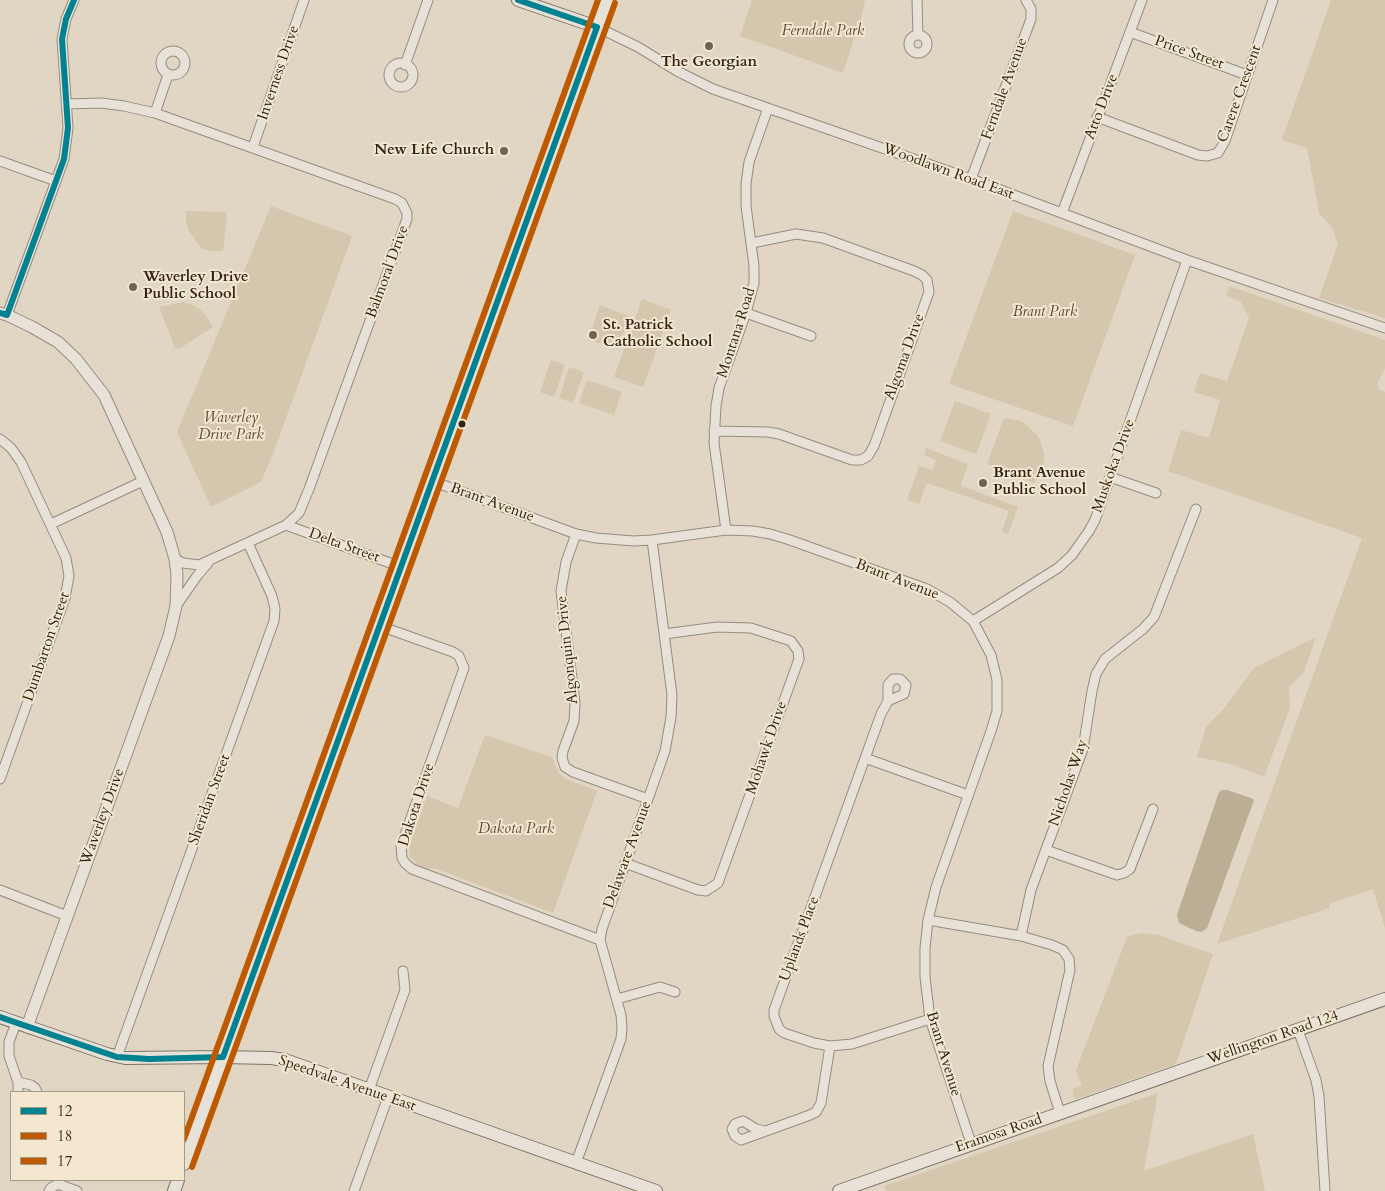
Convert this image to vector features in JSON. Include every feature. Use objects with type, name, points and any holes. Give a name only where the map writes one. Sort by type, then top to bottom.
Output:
[{"type":"main road","name":"Woodlawn Road East","points":[[518,0],[598,27]]},
{"type":"main road","points":[[185,1161],[530,208],[573,98],[607,0]]},
{"type":"main road","name":"Wellington Road 124","points":[[1160,1078],[1385,999]]},
{"type":"main road","name":"Speedvale Avenue East","points":[[0,1017],[117,1057],[149,1059],[223,1057],[285,1060],[656,1191]]},
{"type":"main road","name":"Eramosa Road","points":[[839,1191],[1160,1078]]},
{"type":"street","points":[[4,314],[64,159],[67,142],[62,40],[66,19],[74,0]]},
{"type":"street","name":"Inverness Drive","points":[[253,147],[304,0]]},
{"type":"street","points":[[406,65],[428,0]]},
{"type":"street","points":[[917,0],[918,35]]},
{"type":"street","name":"Ferndale Avenue","points":[[972,179],[1031,19],[1031,9],[1026,0]]},
{"type":"street","name":"Atto Drive","points":[[1062,213],[1142,0]]},
{"type":"street","name":"Carere Crescent","points":[[1097,118],[1198,155],[1218,153],[1225,142],[1273,0]]},
{"type":"street","name":"Woodlawn Road East","points":[[598,27],[713,89],[972,179],[1187,260],[1385,328]]},
{"type":"street","name":"Price Street","points":[[1130,32],[1247,74]]},
{"type":"street","points":[[155,113],[168,75]]},
{"type":"street","name":"Balmoral Drive","points":[[66,104],[101,103],[155,113],[395,199],[402,203],[407,212],[407,219],[310,489],[299,513],[286,525],[210,561],[199,565],[191,565],[175,559]]},
{"type":"street","name":"Montana Road","points":[[726,530],[714,431],[716,406],[719,388],[746,313],[754,283],[752,243],[746,206],[746,184],[749,162],[768,108]]},
{"type":"street","points":[[0,161],[56,181]]},
{"type":"street","name":"Algoma Drive","points":[[714,431],[768,432],[779,434],[852,460],[861,460],[868,456],[874,446],[929,292],[927,280],[914,270],[823,238],[796,234],[752,243]]},
{"type":"street","name":"Muskoka Drive","points":[[973,621],[1058,568],[1082,543],[1094,520],[1110,477],[1187,260]]},
{"type":"street","points":[[746,313],[810,336]]},
{"type":"street","name":"Waverley Drive","points":[[4,314],[58,342],[90,375],[104,395],[167,532],[175,559],[177,582],[176,606],[169,636],[67,916],[21,1025]]},
{"type":"street","name":"Dumbarton Street","points":[[0,439],[11,448],[21,462],[51,524],[67,562],[69,576],[68,586],[0,779]]},
{"type":"street","points":[[1110,477],[1156,493]]},
{"type":"street","points":[[51,524],[143,481]]},
{"type":"street","name":"Brant Avenue","points":[[432,482],[576,534],[612,540],[652,540],[726,530],[753,531],[787,539],[927,589],[950,602],[973,621],[991,655],[997,680],[997,711],[936,887],[928,920],[925,948],[925,977],[930,1019],[971,1143]]},
{"type":"street","name":"Nicholas Way","points":[[1021,936],[1031,890],[1083,749],[1096,674],[1105,659],[1143,629],[1154,617],[1196,508]]},
{"type":"street","name":"Delta Street","points":[[286,525],[401,567]]},
{"type":"street","name":"Algonquin Drive","points":[[576,534],[566,562],[562,591],[575,703],[574,721],[562,758],[565,767],[573,772],[648,799]]},
{"type":"street","name":"Delaware Avenue","points":[[600,940],[606,917],[665,752],[671,717],[672,695],[652,540]]},
{"type":"street","name":"Sheridan Street","points":[[117,1057],[274,621],[275,609],[272,596],[248,543]]},
{"type":"street","name":"Waverley Drive","points":[[176,606],[196,576],[210,561]]},
{"type":"street","name":"Dakota Drive","points":[[380,626],[453,652],[459,656],[464,668],[401,846],[402,858],[405,863],[412,869],[600,940]]},
{"type":"street","name":"Mohawk Drive","points":[[625,863],[698,890],[706,891],[718,883],[799,659],[798,651],[790,641],[751,628],[717,627],[664,634]]},
{"type":"street","name":"Uplands Place","points":[[888,700],[881,714],[774,1010],[775,1023],[784,1033],[830,1046],[852,1044],[930,1019]]},
{"type":"street","points":[[865,758],[968,795]]},
{"type":"street","points":[[1046,850],[1117,875],[1124,874],[1130,869],[1153,809]]},
{"type":"street","points":[[0,890],[67,916]]},
{"type":"street","points":[[928,920],[1021,936],[1063,950],[1069,959],[1070,970],[1048,1066],[1050,1080],[1060,1113]]},
{"type":"street","points":[[576,1163],[620,1039],[622,1027],[617,999],[600,940]]},
{"type":"street","points":[[369,1090],[405,990],[403,971]]},
{"type":"street","points":[[617,999],[660,988],[675,992]]},
{"type":"street","points":[[18,1091],[18,1082],[9,1056],[9,1042],[21,1025]]},
{"type":"street","points":[[1298,1030],[1316,1080],[1319,1096],[1326,1191]]},
{"type":"street","points":[[765,1131],[810,1116],[819,1108],[830,1046]]},
{"type":"street","points":[[18,1082],[31,1086],[36,1091]]},
{"type":"street","points":[[354,1191],[388,1097]]},
{"type":"street","points":[[48,1191],[58,1184],[77,1191]]},
{"type":"green space","name":"Ferndale Park","points":[[752,0],[865,0],[843,73],[740,36]]},
{"type":"green space","points":[[1331,0],[1385,0],[1385,318],[1319,298],[1338,244],[1332,227],[1319,213],[1307,148],[1282,140]]},
{"type":"green space","name":"Waverley Drive Park","points":[[271,206],[352,236],[261,482],[211,507],[177,432]]},
{"type":"green space","points":[[186,211],[225,212],[227,215],[223,251],[211,251],[201,248],[189,231],[186,223]]},
{"type":"green space","name":"Brant Park","points":[[1013,211],[1135,255],[1073,426],[949,384]]},
{"type":"green space","points":[[1229,286],[1385,340],[1385,368],[1377,384],[1379,386],[1378,389],[1385,392],[1385,928],[1373,889],[1329,904],[1330,908],[1217,944],[1362,538],[1168,471],[1181,430],[1209,438],[1220,400],[1194,392],[1200,373],[1227,381],[1249,318],[1241,302],[1226,295]]},
{"type":"green space","points":[[642,299],[671,310],[643,387],[614,377]]},
{"type":"green space","points":[[184,302],[195,306],[203,312],[213,327],[179,349],[175,348],[159,307]]},
{"type":"green space","points":[[600,305],[631,317],[623,334],[615,341],[604,344],[588,340]]},
{"type":"green space","points":[[551,360],[565,365],[554,397],[540,392]]},
{"type":"green space","points":[[569,367],[584,372],[573,403],[559,398]]},
{"type":"green space","points":[[587,380],[622,392],[614,415],[579,403]]},
{"type":"green space","points":[[955,401],[991,414],[976,454],[940,441]]},
{"type":"green space","points":[[1004,418],[1021,421],[1039,438],[1044,453],[1044,461],[1034,483],[987,464]]},
{"type":"green space","points":[[926,448],[968,464],[962,486],[1018,507],[1008,534],[1002,531],[1009,511],[927,483],[919,504],[907,500],[919,466],[933,470],[936,460],[924,455]]},
{"type":"green space","points":[[1316,637],[1304,672],[1289,687],[1290,708],[1264,777],[1231,764],[1197,757],[1206,727],[1226,706],[1254,668]]},
{"type":"green space","name":"Dakota Park","points":[[485,735],[552,757],[558,772],[564,778],[597,791],[553,913],[437,869],[416,865],[415,861],[410,857],[409,847],[427,796],[458,808]]},
{"type":"green space","points":[[1141,933],[1160,935],[1213,954],[1178,1058],[1174,1065],[1076,1099],[1072,1089],[1082,1086],[1076,1070],[1127,937]]},
{"type":"green space","points":[[1158,1093],[1144,1171],[1253,1134],[1265,1191],[886,1191],[884,1186]]},
{"type":"shaded area","points":[[1222,790],[1254,800],[1207,928],[1202,932],[1179,923],[1177,915],[1219,792]]},
{"type":"transit line","name":"12","points":[[0,313],[7,315],[64,159],[68,128],[62,39],[66,19],[74,0]]},
{"type":"transit line","name":"12","points":[[0,1017],[117,1057],[149,1059],[223,1057],[597,27],[518,0]]},
{"type":"transit line","name":"17","points":[[185,1136],[598,0]]},
{"type":"transit line","name":"18","points":[[192,1167],[615,3]]},
{"type":"place","name":"The Georgian","points":[[709,46]]},
{"type":"place","name":"New Life Church","points":[[504,151]]},
{"type":"place","name":"Waverley Drive Public School","points":[[133,287]]},
{"type":"place","name":"St. Patrick Catholic School","points":[[593,335]]},
{"type":"place","name":"Brant Avenue Public School","points":[[983,483]]}]
